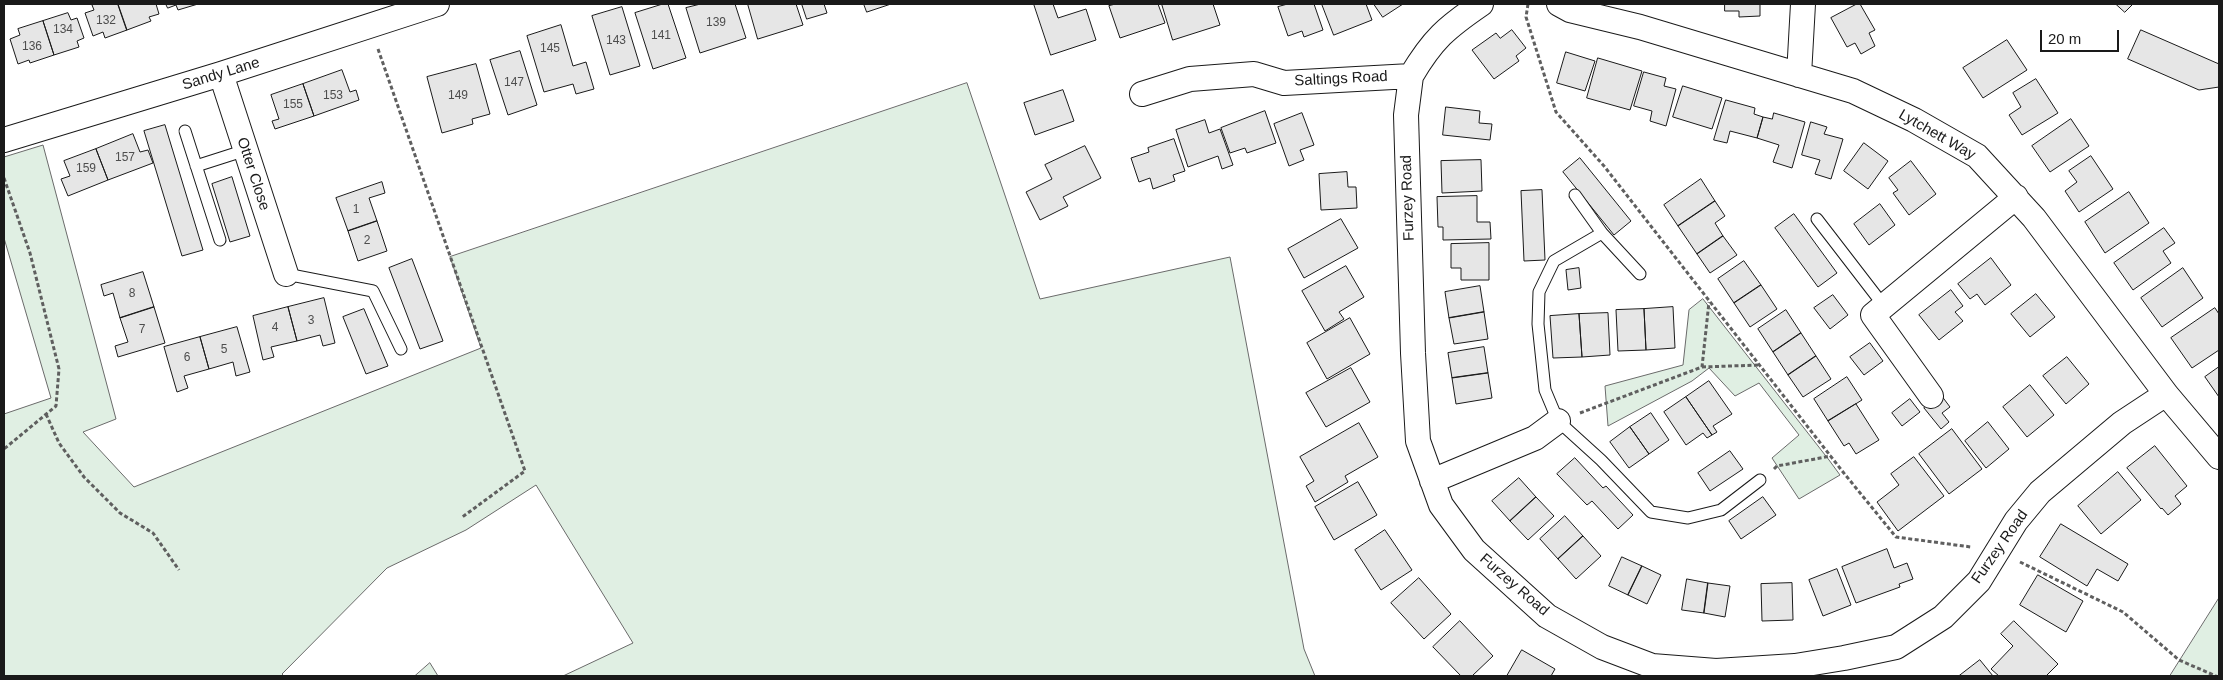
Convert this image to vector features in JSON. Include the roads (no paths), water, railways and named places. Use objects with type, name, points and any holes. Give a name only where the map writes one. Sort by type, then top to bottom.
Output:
[{"type":"street","points":[[1411,76],[1428,47],[1443,30],[1481,4]]},
{"type":"street","name":"Lytchett Way","points":[[1559,4],[1570,10],[1640,27],[1853,91],[1914,120],[1977,156],[2016,197],[2166,394],[2219,457]]},
{"type":"street","points":[[1799,75],[1803,4]]},
{"type":"street","name":"Sandy Lane","points":[[4,140],[221,74],[430,5]]},
{"type":"street","name":"Otter Close","points":[[221,74],[286,274]]},
{"type":"street","name":"Saltings Road","points":[[1142,94],[1190,79],[1254,74],[1284,83],[1411,76]]},
{"type":"street","name":"Furzey Road","points":[[1411,76],[1406,115],[1413,363],[1418,441],[1441,505],[1474,550],[1548,616],[1602,647],[1652,666],[1716,671],[1795,666],[1896,647],[1943,617],[1978,581],[2016,522],[2040,492],[2122,423],[2166,394]]},
{"type":"street","points":[[1931,396],[1873,315],[2016,197]]},
{"type":"street","points":[[1432,481],[1535,438],[1558,421]]},
{"type":"lane","points":[[185,131],[220,240]]},
{"type":"lane","points":[[196,166],[246,150]]},
{"type":"lane","points":[[1575,195],[1602,233],[1640,274]]},
{"type":"lane","points":[[1816,218],[1884,306]]},
{"type":"lane","points":[[1602,233],[1554,261],[1539,292],[1538,324],[1544,390],[1558,421],[1601,460],[1651,512],[1688,518],[1721,510],[1760,480]]},
{"type":"lane","points":[[286,274],[374,291],[401,349]]}]
